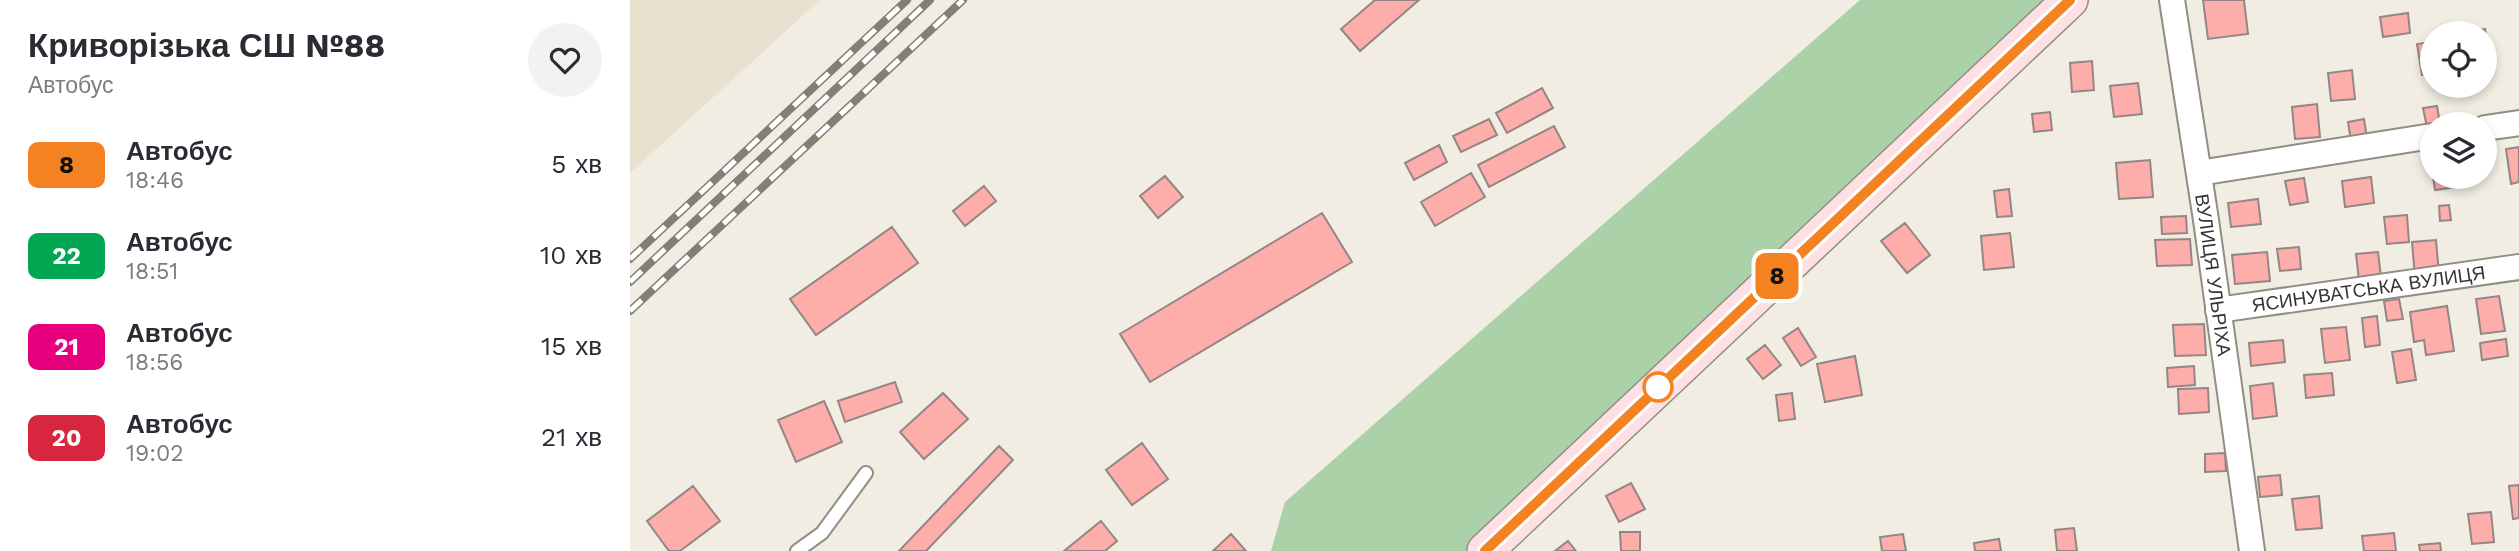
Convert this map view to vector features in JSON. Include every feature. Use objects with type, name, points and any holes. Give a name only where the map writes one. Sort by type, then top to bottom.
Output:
[{"type":"main road","points":[[1485,551],[2070,0]]},
{"type":"street","name":"ВУЛИЦЯ УЛЬРІХА","points":[[2172,0],[2252,551]]},
{"type":"street","points":[[2497,126],[2519,123]]},
{"type":"street","points":[[2199,173],[2420,138]]},
{"type":"street","name":"ЯСИНУВАТСЬКА ВУЛИЦЯ","points":[[2218,310],[2519,267]]},
{"type":"lane","points":[[797,551],[822,533],[866,473]]},
{"type":"shaded area","points":[[630,0],[820,0],[630,173]]},
{"type":"green space","points":[[1860,0],[2072,0],[1489,551],[1271,551],[1285,502]]},
{"type":"building","points":[[1375,0],[1419,0],[1360,51],[1341,29]]},
{"type":"building","points":[[2203,0],[2244,0],[2248,34],[2208,39]]},
{"type":"building","points":[[2408,13],[2410,33],[2383,37],[2380,17]]},
{"type":"building","points":[[2092,61],[2094,90],[2072,92],[2070,63]]},
{"type":"building","points":[[2352,70],[2355,99],[2331,101],[2328,73]]},
{"type":"building","points":[[2138,83],[2142,114],[2114,117],[2110,86]]},
{"type":"building","points":[[1542,88],[1553,108],[1507,133],[1496,113]]},
{"type":"building","points":[[2317,104],[2320,137],[2295,139],[2292,107]]},
{"type":"building","points":[[2437,106],[2438,112],[2424,112],[2423,108]]},
{"type":"building","points":[[2050,112],[2052,130],[2034,132],[2032,114]]},
{"type":"building","points":[[1489,119],[1497,135],[1461,152],[1453,136]]},
{"type":"building","points":[[2364,119],[2367,138],[2351,141],[2348,122]]},
{"type":"building","points":[[1554,126],[1565,147],[1489,187],[1478,165]]},
{"type":"building","points":[[1439,145],[1447,162],[1414,180],[1405,163]]},
{"type":"building","points":[[2519,147],[2519,182],[2511,184],[2506,149]]},
{"type":"building","points":[[2150,160],[2153,197],[2119,199],[2116,163]]},
{"type":"building","points":[[1471,173],[1485,197],[1435,226],[1421,202]]},
{"type":"building","points":[[1165,176],[1183,197],[1158,218],[1140,196]]},
{"type":"building","points":[[2371,177],[2374,203],[2345,207],[2342,181]]},
{"type":"building","points":[[2304,178],[2308,202],[2290,205],[2285,181]]},
{"type":"building","points":[[984,186],[996,201],[965,226],[953,211]]},
{"type":"building","points":[[2009,189],[2012,216],[1997,217],[1994,191]]},
{"type":"building","points":[[2258,199],[2261,224],[2231,227],[2228,203]]},
{"type":"building","points":[[2449,205],[2451,220],[2440,221],[2439,206]]},
{"type":"building","points":[[1322,213],[1352,262],[1150,382],[1120,334]]},
{"type":"building","points":[[2407,215],[2409,242],[2387,244],[2384,217]]},
{"type":"building","points":[[2186,216],[2187,233],[2162,234],[2161,217]]},
{"type":"building","points":[[1905,223],[1930,255],[1907,273],[1881,241]]},
{"type":"building","points":[[892,227],[918,263],[816,335],[790,299]]},
{"type":"building","points":[[2010,233],[2014,267],[1984,270],[1981,236]]},
{"type":"building","points":[[2190,239],[2192,265],[2157,266],[2155,240]]},
{"type":"building","points":[[2436,240],[2439,274],[2415,277],[2412,242]]},
{"type":"building","points":[[2299,247],[2301,269],[2280,271],[2277,249]]},
{"type":"building","points":[[2267,252],[2270,281],[2235,284],[2232,255]]},
{"type":"building","points":[[2378,252],[2381,277],[2359,280],[2356,254]]},
{"type":"building","points":[[2499,296],[2505,331],[2481,334],[2476,299]]},
{"type":"building","points":[[2399,299],[2403,319],[2387,321],[2384,301]]},
{"type":"building","points":[[2447,306],[2454,351],[2426,355],[2424,340],[2414,342],[2410,312]]},
{"type":"building","points":[[2377,316],[2380,345],[2365,347],[2362,318]]},
{"type":"building","points":[[2204,324],[2206,355],[2175,356],[2173,325]]},
{"type":"building","points":[[2346,327],[2350,360],[2325,363],[2321,329]]},
{"type":"building","points":[[1798,328],[1816,357],[1801,366],[1783,338]]},
{"type":"building","points":[[2506,339],[2508,356],[2482,360],[2480,343]]},
{"type":"building","points":[[2283,340],[2285,362],[2251,366],[2249,343]]},
{"type":"building","points":[[1765,345],[1781,365],[1763,379],[1747,359]]},
{"type":"building","points":[[2411,349],[2416,380],[2397,383],[2392,352]]},
{"type":"building","points":[[1855,356],[1862,395],[1825,402],[1817,364]]},
{"type":"building","points":[[2194,366],[2195,385],[2168,387],[2167,368]]},
{"type":"building","points":[[2332,373],[2334,395],[2306,398],[2304,375]]},
{"type":"building","points":[[895,382],[902,402],[845,422],[838,401]]},
{"type":"building","points":[[2273,383],[2277,416],[2253,419],[2250,386]]},
{"type":"building","points":[[2208,388],[2209,412],[2179,414],[2178,389]]},
{"type":"building","points":[[943,393],[968,419],[924,459],[900,432]]},
{"type":"building","points":[[1792,393],[1795,419],[1779,421],[1776,395]]},
{"type":"building","points":[[824,401],[842,442],[796,462],[778,420]]},
{"type":"building","points":[[1142,443],[1168,479],[1132,505],[1106,470]]},
{"type":"building","points":[[999,446],[1013,460],[926,551],[899,551]]},
{"type":"building","points":[[2225,453],[2226,471],[2205,472],[2205,454]]},
{"type":"building","points":[[2280,475],[2282,495],[2260,497],[2258,477]]},
{"type":"building","points":[[1631,483],[1645,509],[1619,522],[1606,496]]},
{"type":"building","points":[[2519,485],[2519,518],[2513,519],[2509,486]]},
{"type":"building","points":[[693,486],[720,521],[680,551],[669,551],[647,521]]},
{"type":"building","points":[[2319,496],[2322,528],[2296,530],[2292,499]]},
{"type":"building","points":[[2491,512],[2494,542],[2472,544],[2468,514]]},
{"type":"building","points":[[1101,521],[1117,541],[1105,551],[1064,551]]},
{"type":"building","points":[[2074,528],[2077,551],[2057,551],[2055,530]]},
{"type":"building","points":[[1620,532],[1640,532],[1640,551],[1621,551]]},
{"type":"building","points":[[2394,533],[2396,551],[2364,551],[2362,536]]},
{"type":"building","points":[[1231,534],[1246,551],[1213,551]]},
{"type":"building","points":[[1903,534],[1906,551],[1882,551],[1880,537]]},
{"type":"building","points":[[1999,539],[2001,551],[1975,551],[1974,543]]},
{"type":"building","points":[[1568,541],[1576,551],[1555,551]]},
{"type":"building","points":[[2440,543],[2441,551],[2420,551],[2419,545]]},
{"type":"railway","points":[[630,259],[907,0]]},
{"type":"railway","points":[[630,282],[930,0]]},
{"type":"railway","points":[[630,311],[963,0]]},
{"type":"bus line","name":"8","points":[[1485,551],[2070,0]]}]
